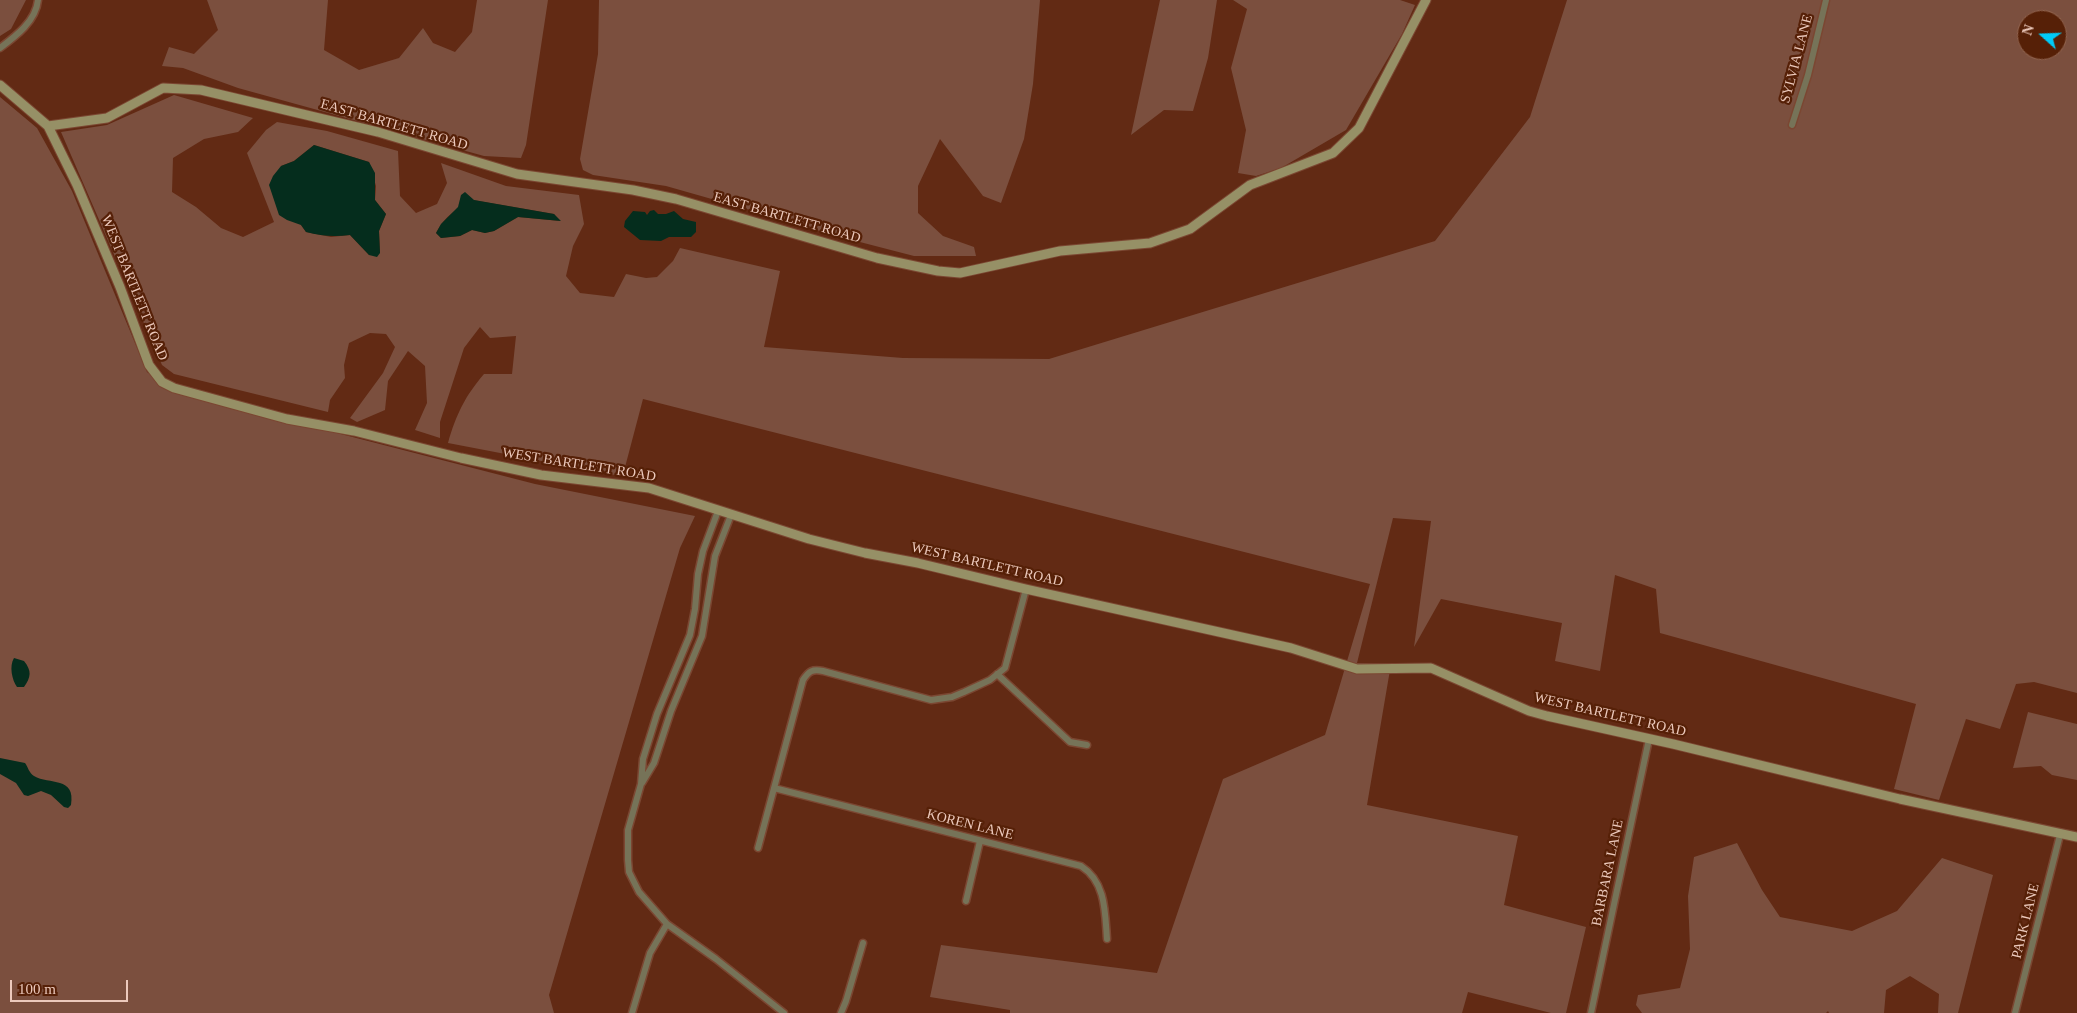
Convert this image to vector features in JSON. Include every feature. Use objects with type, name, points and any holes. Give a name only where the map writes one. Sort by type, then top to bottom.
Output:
[{"type":"street","points":[[0,48],[13,38],[33,17],[38,0]]},
{"type":"street","name":"EAST BARTLETT ROAD","points":[[48,126],[107,118],[163,88],[201,90],[378,132],[517,174],[632,190],[676,199],[877,258],[938,271],[960,273],[1060,251],[1150,243],[1190,229],[1250,185],[1332,152],[1359,128],[1426,0]]},
{"type":"street","name":"SYLVIA LANE","points":[[1792,125],[1808,75],[1826,0]]},
{"type":"street","points":[[0,85],[48,126]]},
{"type":"street","name":"WEST BARTLETT ROAD","points":[[48,126],[81,194],[120,287],[148,365],[162,382],[174,388],[287,419],[354,431],[461,458],[541,475],[649,488],[832,545],[1291,648],[1357,669],[1431,668],[1528,711],[2060,835],[2077,837]]},
{"type":"street","points":[[718,511],[703,551],[690,635],[657,714],[646,746],[641,784],[628,830],[629,872],[638,892],[667,924],[716,959],[784,1013]]},
{"type":"street","points":[[641,784],[654,763],[671,711],[702,636],[715,556],[731,515]]},
{"type":"street","points":[[703,551],[715,556]]},
{"type":"street","points":[[758,848],[803,680],[808,672],[815,670],[823,671],[931,700],[952,697],[990,680],[1006,668],[1026,589]]},
{"type":"street","points":[[997,674],[1070,742],[1087,745]]},
{"type":"street","name":"BARBARA LANE","points":[[1591,1013],[1649,739]]},
{"type":"street","points":[[646,746],[658,750]]},
{"type":"street","name":"KOREN LANE","points":[[774,788],[1081,866],[1088,870],[1099,884],[1107,939]]},
{"type":"street","name":"PARK LANE","points":[[2015,1013],[2060,835]]},
{"type":"street","points":[[966,901],[980,841]]},
{"type":"street","points":[[632,1013],[650,953],[667,924]]},
{"type":"street","points":[[842,1013],[863,943]]},
{"type":"shaded area","points":[[0,0],[26,0],[11,29],[0,36]]},
{"type":"shaded area","points":[[207,0],[328,0],[324,50],[359,70],[399,58],[423,28],[433,43],[455,52],[472,32],[477,0],[548,0],[526,145],[521,158],[484,156],[238,88],[183,68],[162,66],[169,47],[194,54],[218,30]]},
{"type":"shaded area","points":[[599,0],[1040,0],[1033,84],[1024,139],[1001,203],[983,196],[940,139],[918,186],[918,213],[943,236],[974,247],[976,256],[914,256],[829,234],[666,186],[593,175],[583,170],[580,159],[598,54]]},
{"type":"shaded area","points":[[1160,0],[1217,0],[1208,58],[1193,111],[1164,110],[1131,135]]},
{"type":"shaded area","points":[[1233,0],[1400,0],[1415,5],[1402,34],[1346,130],[1281,168],[1256,176],[1238,173],[1246,130],[1231,68],[1247,9]]},
{"type":"shaded area","points":[[1567,0],[2077,0],[2077,693],[2034,682],[2016,684],[2000,729],[1966,719],[1939,800],[1894,789],[1916,704],[1660,633],[1656,589],[1615,575],[1600,671],[1555,661],[1562,623],[1441,599],[1414,647],[1431,521],[1393,518],[1357,663],[1391,664],[1367,805],[1518,836],[1504,905],[1586,927],[1566,1013],[1551,1013],[1468,992],[1462,1013],[1010,1013],[1010,1010],[930,997],[941,945],[1157,973],[1223,779],[1325,735],[1370,584],[643,399],[624,471],[620,476],[448,443],[462,406],[471,390],[484,374],[512,374],[516,336],[490,338],[480,327],[464,348],[440,422],[440,438],[415,430],[427,403],[425,366],[408,351],[388,381],[385,410],[357,422],[350,418],[383,373],[395,347],[386,334],[370,333],[349,343],[344,365],[345,378],[330,400],[328,412],[174,374],[162,365],[61,132],[107,125],[174,95],[253,118],[238,132],[204,139],[173,158],[172,192],[196,207],[221,228],[243,237],[274,222],[247,153],[266,130],[277,122],[327,131],[398,151],[400,196],[416,213],[437,204],[447,183],[441,163],[506,186],[579,195],[584,224],[573,246],[566,276],[580,293],[614,297],[626,274],[646,278],[657,277],[673,261],[680,248],[780,271],[764,347],[903,358],[1049,359],[1435,241],[1530,117]],"holes":[[[314,145],[369,162],[376,186],[375,200],[386,214],[379,231],[380,253],[369,255],[350,235],[331,237],[306,232],[301,225],[281,166],[294,161]],[[473,200],[554,214],[560,221],[518,217],[494,231],[485,233],[472,230],[460,236],[441,238],[436,233],[443,222],[457,209]]]},
{"type":"shaded area","points":[[0,97],[37,128],[72,191],[147,372],[174,391],[535,484],[695,516],[680,548],[549,995],[554,1013],[0,1013]]},
{"type":"shaded area","points":[[314,145],[369,162],[375,173],[375,200],[386,214],[379,231],[380,253],[377,257],[369,255],[350,235],[328,236],[306,232],[301,225],[279,215],[269,185],[273,176],[281,166],[294,161]]},
{"type":"shaded area","points":[[465,192],[474,200],[554,214],[561,221],[518,217],[494,231],[485,233],[472,230],[460,236],[441,238],[436,233],[441,224],[458,207],[461,195]]},
{"type":"shaded area","points":[[654,210],[658,214],[674,211],[683,219],[696,222],[696,232],[691,237],[669,237],[661,241],[640,240],[624,227],[625,221],[633,211],[645,212],[647,215],[650,211]]},
{"type":"shaded area","points":[[14,658],[24,661],[28,668],[29,677],[24,687],[17,687],[14,681],[11,669]]},
{"type":"shaded area","points":[[2028,712],[2077,724],[2077,780],[2052,775],[2041,766],[2013,768]]},
{"type":"shaded area","points":[[0,758],[25,763],[34,776],[65,785],[69,789],[71,805],[68,808],[64,807],[51,795],[41,791],[28,796],[24,795],[16,783],[0,774]]},
{"type":"shaded area","points":[[1737,843],[1762,890],[1780,917],[1852,931],[1897,911],[1942,858],[1993,875],[1958,1013],[1938,1013],[1939,994],[1910,976],[1886,990],[1884,1013],[1829,1013],[1828,1011],[1826,1013],[1642,1013],[1636,1005],[1638,995],[1680,988],[1690,949],[1688,896],[1694,857]]}]
